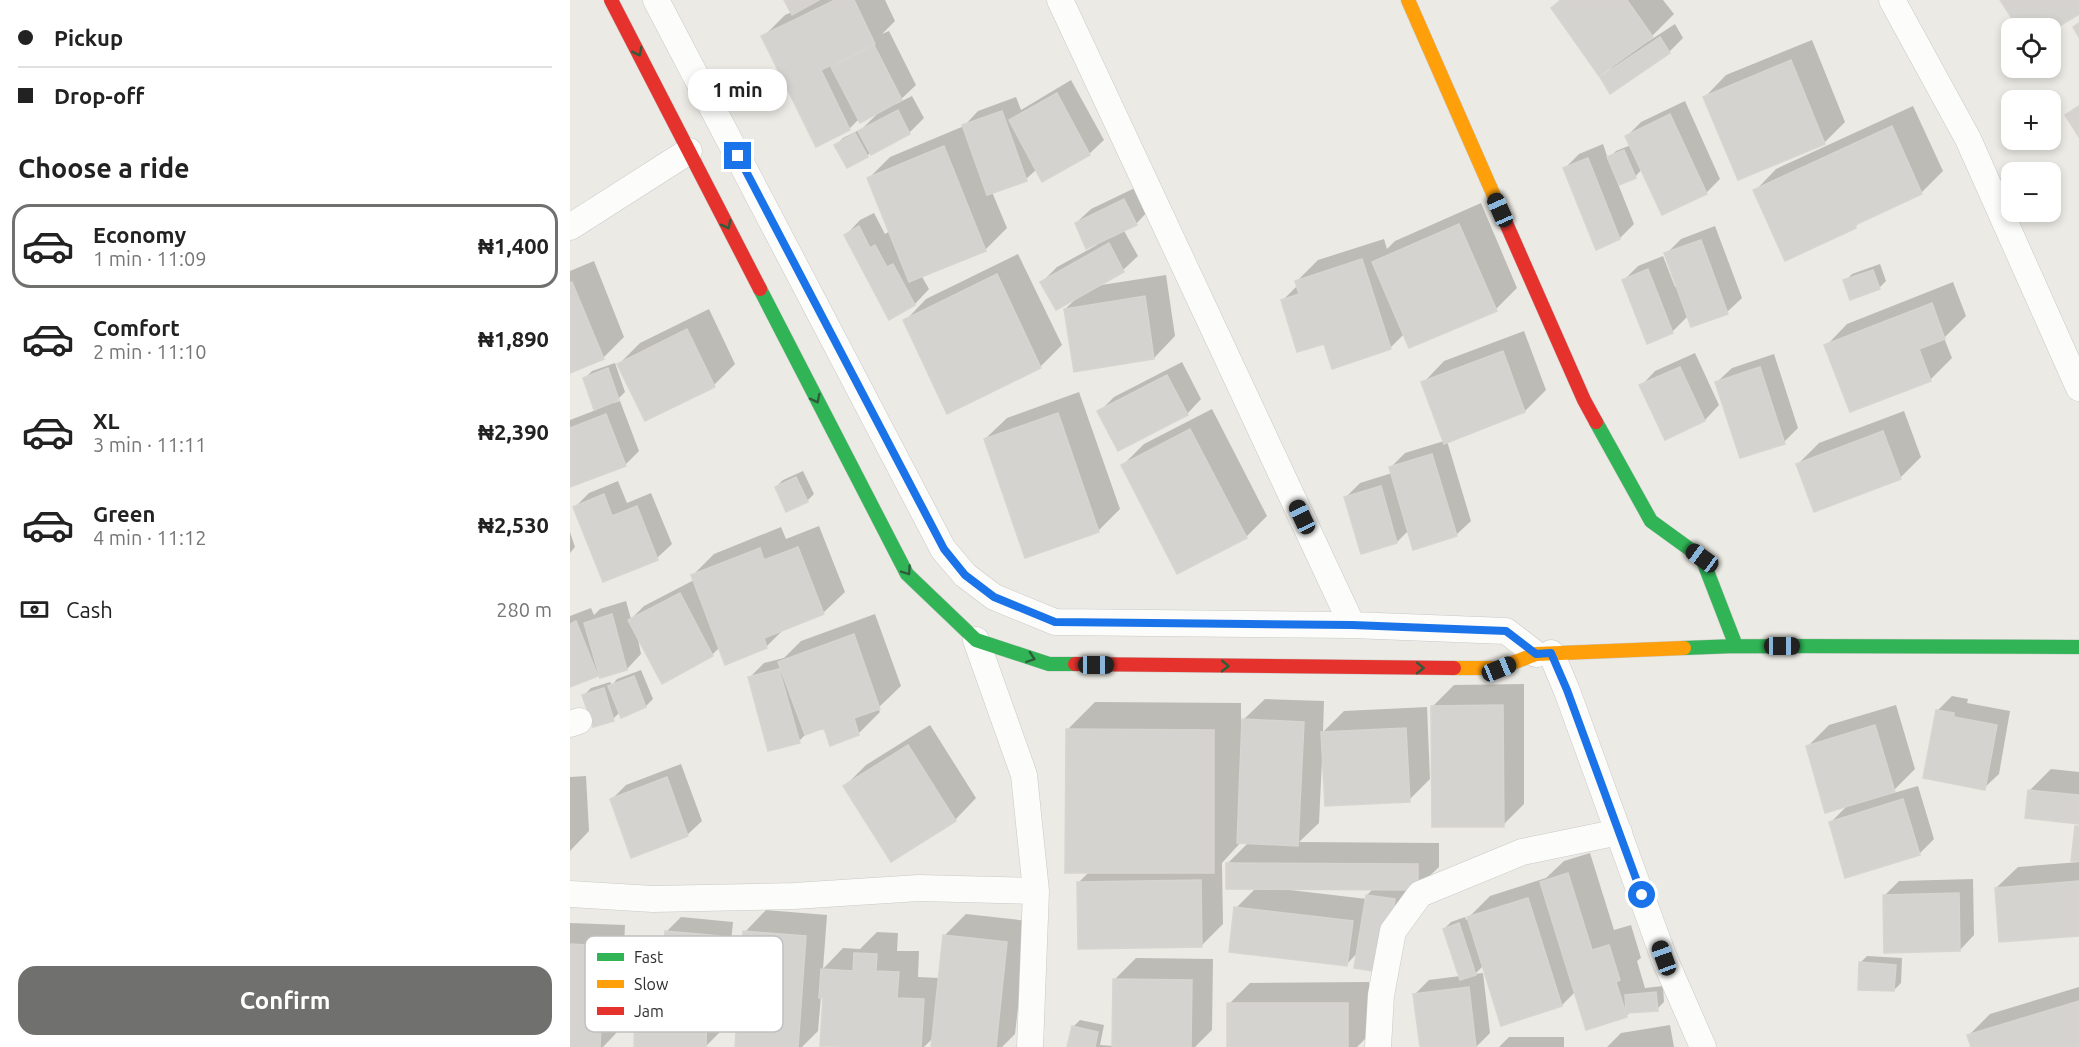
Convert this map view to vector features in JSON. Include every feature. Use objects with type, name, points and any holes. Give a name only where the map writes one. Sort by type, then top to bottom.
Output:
[{"type":"street","points":[[611,0],[907,574],[976,639],[1049,664],[1499,669],[1544,653],[1736,646],[2079,647]]},
{"type":"street","points":[[656,0],[944,549],[965,575],[994,597],[1055,622],[1352,625],[1506,631],[1544,653],[1619,832],[1664,958],[1703,1047]]},
{"type":"street","points":[[1060,0],[1352,625]]},
{"type":"street","points":[[1407,0],[1584,400],[1651,521],[1702,558],[1736,646]]},
{"type":"street","points":[[1892,0],[1968,138],[2079,387]]},
{"type":"street","points":[[570,227],[688,151]]},
{"type":"street","points":[[976,639],[1024,775],[1036,891],[1030,1047]]},
{"type":"street","points":[[1378,1047],[1381,995],[1393,931],[1420,894],[1522,852],[1619,832]]},
{"type":"street","points":[[570,894],[654,899],[794,896],[919,888],[1036,891]]},
{"type":"building","points":[[784,0],[819,0],[792,15]]},
{"type":"building","points":[[835,0],[854,0],[875,44],[821,70],[850,130],[816,147],[761,36]]},
{"type":"building","points":[[1561,0],[1627,0],[1653,37],[1599,76],[1551,8]]},
{"type":"building","points":[[2000,0],[2079,0],[2079,14],[2061,25],[2061,18],[2012,18]]},
{"type":"building","points":[[2079,23],[2079,37],[2073,27]]},
{"type":"building","points":[[1660,37],[1670,53],[1610,94],[1600,77]]},
{"type":"building","points":[[874,45],[902,100],[860,123],[831,67]]},
{"type":"building","points":[[1791,60],[1825,144],[1738,180],[1703,97]]},
{"type":"building","points":[[1057,93],[1090,155],[1042,182],[1009,120]]},
{"type":"building","points":[[2079,106],[2079,137],[2065,115]]},
{"type":"building","points":[[898,110],[910,134],[871,155],[858,131]]},
{"type":"building","points":[[1002,111],[1027,181],[987,195],[962,125]]},
{"type":"building","points":[[1670,114],[1707,194],[1662,215],[1625,136]]},
{"type":"building","points":[[1892,126],[1922,194],[1785,261],[1753,190]]},
{"type":"building","points":[[855,133],[868,157],[847,168],[834,145]]},
{"type":"building","points":[[944,146],[986,251],[909,282],[867,178]]},
{"type":"building","points":[[1624,150],[1636,178],[1619,185],[1607,157]]},
{"type":"building","points":[[1588,158],[1620,239],[1596,250],[1563,168]]},
{"type":"building","points":[[1124,199],[1137,225],[1086,249],[1075,223]]},
{"type":"building","points":[[1459,224],[1497,311],[1409,348],[1372,262]]},
{"type":"building","points":[[859,226],[870,248],[875,245],[887,267],[893,264],[915,305],[889,320],[844,235]]},
{"type":"building","points":[[1701,240],[1728,314],[1691,327],[1664,253]]},
{"type":"building","points":[[1109,243],[1124,272],[1056,310],[1040,282]]},
{"type":"building","points":[[1362,259],[1391,349],[1332,369],[1324,344],[1297,352],[1281,300],[1299,294],[1295,281]]},
{"type":"building","points":[[1648,269],[1673,333],[1647,344],[1622,280]]},
{"type":"building","points":[[1873,270],[1880,289],[1850,300],[1843,280]]},
{"type":"building","points":[[997,274],[1041,368],[947,414],[903,320]]},
{"type":"building","points":[[572,282],[604,359],[570,373],[570,283]]},
{"type":"building","points":[[1145,296],[1154,359],[1074,372],[1064,309]]},
{"type":"building","points":[[1932,303],[1945,339],[1919,349],[1931,381],[1850,412],[1824,345]]},
{"type":"building","points":[[687,329],[715,387],[645,421],[617,364]]},
{"type":"building","points":[[1503,351],[1525,412],[1444,444],[1421,382]]},
{"type":"building","points":[[1680,367],[1705,421],[1665,440],[1639,385]]},
{"type":"building","points":[[1760,367],[1785,444],[1740,458],[1715,382]]},
{"type":"building","points":[[608,368],[619,400],[594,410],[583,378]]},
{"type":"building","points":[[1167,375],[1188,415],[1118,451],[1097,411]]},
{"type":"building","points":[[1058,413],[1099,532],[1025,558],[984,439]]},
{"type":"building","points":[[606,414],[626,466],[570,487],[570,428]]},
{"type":"building","points":[[1190,429],[1247,538],[1177,574],[1121,465]]},
{"type":"building","points":[[1883,431],[1901,479],[1814,512],[1796,464]]},
{"type":"building","points":[[1432,454],[1457,536],[1413,550],[1389,467]]},
{"type":"building","points":[[796,477],[808,502],[786,512],[775,487]]},
{"type":"building","points":[[1381,486],[1397,543],[1361,554],[1344,497]]},
{"type":"building","points":[[604,494],[612,516],[637,506],[658,560],[603,582],[573,507]]},
{"type":"building","points":[[798,547],[824,614],[764,638],[767,648],[725,665],[691,575],[760,548],[764,560]]},
{"type":"building","points":[[680,593],[713,656],[662,684],[628,620]]},
{"type":"building","points":[[612,614],[627,670],[600,678],[584,623]]},
{"type":"building","points":[[576,621],[598,676],[570,687],[570,624]]},
{"type":"building","points":[[854,634],[880,709],[854,718],[859,735],[830,746],[824,728],[805,735],[778,662]]},
{"type":"building","points":[[779,669],[800,743],[768,751],[748,677]]},
{"type":"building","points":[[634,676],[646,707],[621,718],[608,686]]},
{"type":"building","points":[[604,688],[614,721],[593,727],[582,695]]},
{"type":"building","points":[[1503,705],[1504,827],[1432,827],[1431,706]]},
{"type":"building","points":[[1936,710],[1954,713],[1954,717],[1997,725],[1985,790],[1923,778]]},
{"type":"building","points":[[1242,719],[1304,722],[1298,846],[1237,843]]},
{"type":"building","points":[[1875,725],[1895,792],[1825,813],[1806,746]]},
{"type":"building","points":[[1406,728],[1410,802],[1325,806],[1321,732]]},
{"type":"building","points":[[1066,729],[1214,730],[1214,873],[1065,873]]},
{"type":"building","points":[[908,745],[956,821],[891,862],[843,786]]},
{"type":"building","points":[[667,777],[688,836],[631,858],[610,799]]},
{"type":"building","points":[[2028,790],[2079,795],[2079,824],[2025,818]]},
{"type":"building","points":[[1903,799],[1920,855],[1845,878],[1829,822]]},
{"type":"building","points":[[2075,826],[2079,826],[2079,861],[2071,861]]},
{"type":"building","points":[[1226,863],[1418,864],[1418,890],[1226,889]]},
{"type":"building","points":[[1568,873],[1592,950],[1609,945],[1620,980],[1616,982],[1627,1017],[1586,1030],[1540,882]]},
{"type":"building","points":[[1201,880],[1202,947],[1078,949],[1077,882]]},
{"type":"building","points":[[2079,881],[2079,936],[1999,942],[1995,888]]},
{"type":"building","points":[[1959,893],[1960,951],[1884,953],[1883,895]]},
{"type":"building","points":[[1366,895],[1395,899],[1385,973],[1354,968]]},
{"type":"building","points":[[1528,898],[1562,1006],[1501,1026],[1467,917]]},
{"type":"building","points":[[1234,907],[1353,921],[1347,966],[1229,952]]},
{"type":"building","points":[[1459,923],[1476,975],[1460,980],[1443,929]]},
{"type":"building","points":[[665,931],[720,936],[665,936]]},
{"type":"building","points":[[743,931],[806,936],[798,1047],[735,1047],[736,1032],[783,1032],[783,936],[743,936]]},
{"type":"building","points":[[943,935],[1007,942],[996,1047],[931,1047]]},
{"type":"building","points":[[570,944],[585,945],[585,1032],[601,1032],[600,1047],[570,1047]]},
{"type":"building","points":[[854,953],[877,954],[876,971],[899,972],[897,998],[924,999],[921,1047],[820,1046],[823,998],[819,998],[821,969],[853,971]]},
{"type":"building","points":[[1859,962],[1896,965],[1894,991],[1858,990]]},
{"type":"building","points":[[1113,979],[1192,980],[1191,1047],[1112,1047]]},
{"type":"building","points":[[1469,987],[1476,1047],[1420,1047],[1413,994]]},
{"type":"building","points":[[1656,992],[1658,1011],[1626,1013],[1625,995]]},
{"type":"building","points":[[2079,1001],[2079,1047],[1971,1047],[1967,1035]]},
{"type":"building","points":[[1227,1003],[1348,1003],[1348,1047],[1227,1047]]},
{"type":"building","points":[[1072,1026],[1098,1032],[1095,1047],[1067,1047]]},
{"type":"building","points":[[634,1032],[706,1032],[706,1047],[634,1047]]},
{"type":"traffic: fast","points":[[760,289],[907,574],[976,640],[1049,664],[1075,664]]},
{"type":"traffic: fast","points":[[1596,422],[1651,521],[1702,558],[1736,646]]},
{"type":"traffic: fast","points":[[1684,648],[1736,646],[2079,647]]},
{"type":"traffic: slow","points":[[1408,0],[1502,214]]},
{"type":"traffic: slow","points":[[1454,668],[1499,668],[1536,654],[1684,648]]},
{"type":"traffic: jam","points":[[611,0],[760,289]]},
{"type":"traffic: jam","points":[[1502,214],[1584,400],[1596,422]]},
{"type":"traffic: jam","points":[[1075,664],[1454,668]]},
{"type":"route","points":[[738,156],[944,549],[965,575],[994,597],[1055,622],[1352,625],[1506,631],[1536,654],[1551,653],[1567,690],[1642,895]]}]
